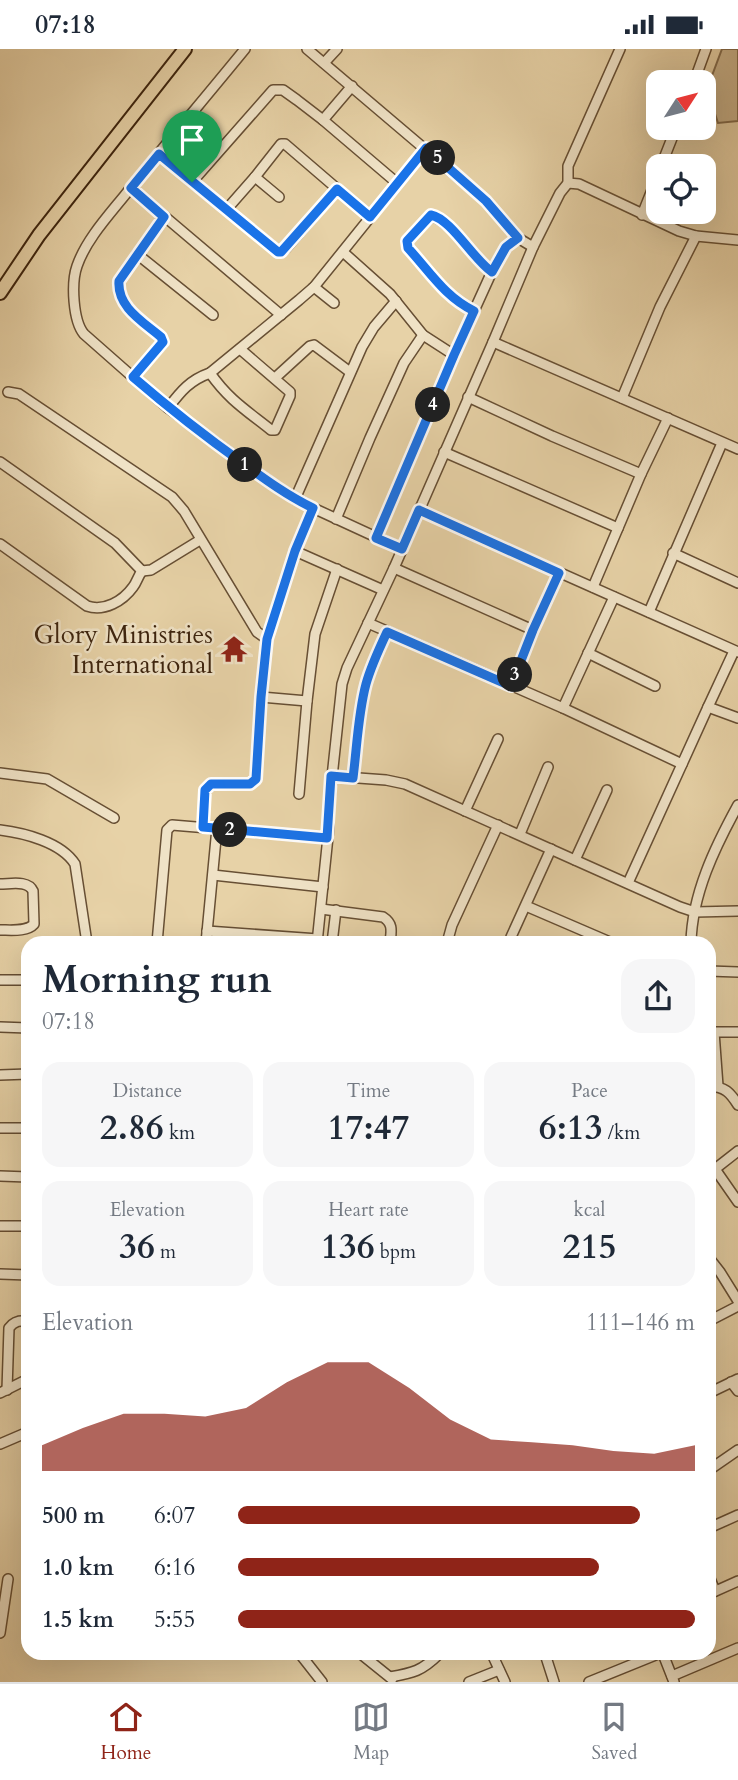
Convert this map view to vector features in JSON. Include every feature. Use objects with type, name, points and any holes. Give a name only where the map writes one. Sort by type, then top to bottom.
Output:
[{"type":"main road","points":[[0,293],[38,235],[185,49]]},
{"type":"street","points":[[245,49],[110,214],[81,256],[74,285],[76,315],[81,331],[168,408],[295,499],[402,549]]},
{"type":"street","points":[[307,49],[426,148],[486,201],[518,238],[533,247]]},
{"type":"street","points":[[324,63],[337,49]]},
{"type":"street","points":[[318,936],[331,776],[342,684],[533,247],[560,193],[568,183],[568,166],[620,49]]},
{"type":"street","points":[[698,70],[706,49]]},
{"type":"street","points":[[323,120],[352,86]]},
{"type":"street","points":[[192,182],[273,90],[280,89],[323,120],[397,183]]},
{"type":"street","points":[[226,210],[281,144],[285,144],[370,217]]},
{"type":"street","points":[[168,408],[187,385],[209,373],[240,349],[314,286],[426,148]]},
{"type":"street","points":[[159,154],[278,252],[281,252],[337,189]]},
{"type":"street","points":[[255,177],[279,197]]},
{"type":"street","points":[[568,183],[579,184],[679,231],[696,236],[738,240]]},
{"type":"street","points":[[131,188],[281,316]]},
{"type":"street","points":[[642,215],[646,205]]},
{"type":"street","points":[[474,311],[453,299],[443,289],[408,248],[407,241],[434,215],[492,272]]},
{"type":"street","points":[[133,377],[163,342],[161,337],[127,308],[119,292],[119,281],[164,217]]},
{"type":"street","points":[[622,398],[660,307],[696,236]]},
{"type":"street","points":[[376,538],[492,272],[506,247],[518,238]]},
{"type":"street","points":[[343,252],[381,285],[424,335],[454,355]]},
{"type":"street","points":[[137,254],[213,316]]},
{"type":"street","points":[[314,286],[334,303]]},
{"type":"street","points":[[295,499],[368,336],[396,301]]},
{"type":"street","points":[[336,519],[404,363],[424,335]]},
{"type":"street","points":[[493,342],[738,449]]},
{"type":"street","points":[[275,378],[314,345],[350,372]]},
{"type":"street","points":[[209,373],[233,401],[273,431],[278,426],[290,394],[240,349]]},
{"type":"street","points":[[8,392],[19,394],[172,498],[184,511],[257,632],[267,639]]},
{"type":"street","points":[[468,397],[641,474]]},
{"type":"street","points":[[593,587],[668,418]]},
{"type":"street","points":[[649,612],[722,443]]},
{"type":"street","points":[[444,452],[618,528]]},
{"type":"street","points":[[0,462],[115,543],[142,572]]},
{"type":"street","points":[[203,827],[205,790],[209,785],[250,784],[256,779],[267,639],[295,551],[313,508]]},
{"type":"street","points":[[419,510],[736,652],[628,883]]},
{"type":"street","points":[[0,544],[87,606],[102,608],[124,596],[142,572],[150,570],[200,540]]},
{"type":"street","points":[[295,551],[383,590]]},
{"type":"street","points":[[673,553],[738,583]]},
{"type":"street","points":[[394,568],[533,630]]},
{"type":"street","points":[[299,794],[316,634],[337,569]]},
{"type":"street","points":[[511,686],[559,573]]},
{"type":"street","points":[[563,708],[614,597]]},
{"type":"street","points":[[368,623],[563,708],[682,764]]},
{"type":"street","points":[[353,778],[366,684],[387,632]]},
{"type":"street","points":[[588,653],[655,686]]},
{"type":"street","points":[[261,697],[307,701]]},
{"type":"street","points":[[708,707],[738,718]]},
{"type":"street","points":[[465,811],[498,739]]},
{"type":"street","points":[[520,834],[548,767]]},
{"type":"street","points":[[0,773],[47,779],[114,818]]},
{"type":"street","points":[[331,776],[396,781],[668,902],[695,912],[738,911]]},
{"type":"street","points":[[575,860],[607,790]]},
{"type":"street","points":[[692,936],[695,912],[709,864],[738,805]]},
{"type":"street","points":[[158,936],[167,830],[172,825],[327,838]]},
{"type":"street","points":[[449,936],[498,825]]},
{"type":"street","points":[[207,936],[217,828]]},
{"type":"street","points":[[0,830],[22,832],[40,839],[73,861],[86,936]]},
{"type":"street","points":[[512,936],[551,849]]},
{"type":"street","points":[[213,875],[323,887]]},
{"type":"street","points":[[0,884],[26,884],[32,887],[34,924],[26,929],[0,930]]},
{"type":"street","points":[[526,905],[596,936]]},
{"type":"street","points":[[321,909],[383,917],[390,922],[391,936]]},
{"type":"street","points":[[333,936],[336,910]]},
{"type":"street","points":[[207,931],[262,936]]},
{"type":"street","points":[[716,971],[738,972]]},
{"type":"street","points":[[0,980],[21,980]]},
{"type":"street","points":[[0,1027],[21,1028]]},
{"type":"street","points":[[716,1032],[738,1032]]},
{"type":"street","points":[[0,1075],[21,1074]]},
{"type":"street","points":[[716,1087],[734,1092],[738,1105]]},
{"type":"street","points":[[0,1128],[21,1128]]},
{"type":"street","points":[[716,1165],[738,1151]]},
{"type":"street","points":[[716,1172],[738,1202]]},
{"type":"street","points":[[0,1176],[21,1177]]},
{"type":"street","points":[[0,1226],[21,1226]]},
{"type":"street","points":[[716,1267],[738,1304],[716,1317]]},
{"type":"street","points":[[0,1274],[21,1275]]},
{"type":"street","points":[[3,1391],[9,1328],[21,1321]]},
{"type":"street","points":[[716,1390],[734,1381],[738,1391]]},
{"type":"street","points":[[3,1391],[21,1382]]},
{"type":"street","points":[[0,1444],[21,1435]]},
{"type":"street","points":[[716,1464],[738,1450]]},
{"type":"street","points":[[716,1525],[738,1515]]},
{"type":"street","points":[[0,1633],[8,1579]]},
{"type":"street","points":[[716,1590],[738,1581]]},
{"type":"street","points":[[716,1658],[738,1648]]},
{"type":"street","points":[[304,1660],[322,1682]]},
{"type":"street","points":[[374,1660],[392,1680],[414,1673],[432,1660]]},
{"type":"street","points":[[495,1660],[505,1682]]},
{"type":"street","points":[[547,1660],[554,1682]]},
{"type":"street","points":[[589,1682],[645,1660]]},
{"type":"street","points":[[663,1660],[673,1679],[713,1660]]},
{"type":"street","points":[[469,1682],[499,1670]]},
{"type":"shaded area","points":[[722,49],[738,49],[738,121],[718,123],[714,70]]},
{"type":"place","name":"Glory Ministries International","points":[[234,649]]},
{"type":"route","points":[[426,148],[486,201],[518,238],[506,247],[492,272],[434,215],[407,241],[408,248],[443,289],[453,299],[474,311],[376,538],[402,549],[419,510],[559,573],[511,686],[387,632],[366,684],[353,778],[331,776],[327,838],[203,827],[205,790],[209,785],[250,784],[256,779],[267,639],[295,551],[313,508],[295,499],[229,454],[168,408],[133,377],[163,342],[161,337],[127,308],[119,292],[119,281],[164,217],[131,188],[159,154],[192,182],[281,252],[337,189],[370,217],[426,148]]}]
